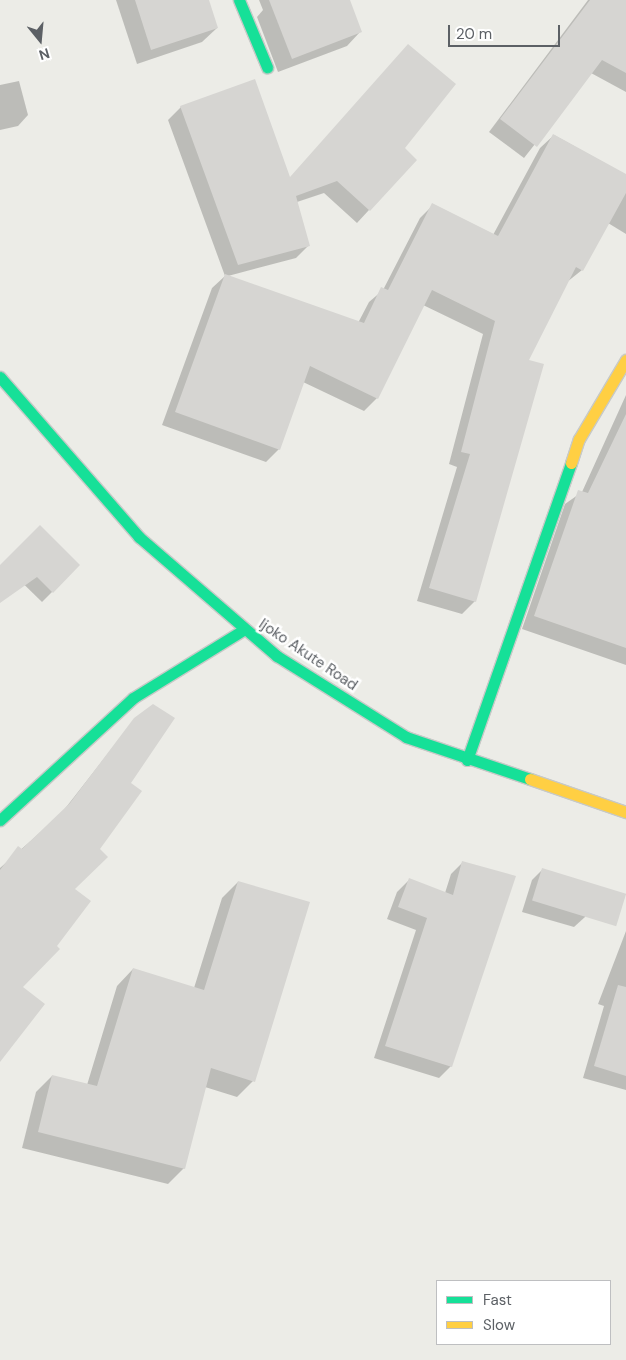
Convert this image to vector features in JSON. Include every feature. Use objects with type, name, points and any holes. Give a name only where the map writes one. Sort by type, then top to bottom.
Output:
[{"type":"street","points":[[239,0],[266,67]]},
{"type":"street","points":[[467,760],[579,439],[626,360]]},
{"type":"street","name":"Ijoko Akute Road","points":[[0,377],[139,537],[243,630],[406,737],[467,760],[626,812]]},
{"type":"street","points":[[0,820],[133,698],[243,630]]},
{"type":"building","points":[[135,0],[209,0],[218,28],[151,50]]},
{"type":"building","points":[[269,0],[350,0],[362,32],[292,59]]},
{"type":"building","points":[[590,0],[626,0],[626,73],[602,60],[537,147],[500,119]]},
{"type":"building","points":[[408,44],[456,84],[405,148],[417,160],[370,211],[337,181],[296,196],[310,246],[238,265],[180,106],[255,79],[290,177]]},
{"type":"building","points":[[553,134],[626,174],[626,193],[583,271],[576,267],[529,360],[544,364],[476,602],[429,588],[470,454],[461,452],[495,321],[432,290],[378,399],[310,366],[280,450],[175,412],[225,274],[364,323],[381,287],[388,290],[432,203],[498,236]]},
{"type":"building","points":[[626,414],[626,648],[534,616],[578,490],[588,493]]},
{"type":"building","points":[[40,525],[80,565],[53,593],[37,577],[0,603],[0,565]]},
{"type":"building","points":[[153,704],[175,718],[131,783],[142,791],[100,849],[108,857],[75,889],[91,901],[57,946],[60,949],[23,987],[45,1004],[0,1062],[0,870],[18,846],[22,849],[70,803],[134,718]]},
{"type":"building","points":[[462,861],[516,876],[452,1067],[385,1046],[427,918],[398,907],[409,878],[453,895]]},
{"type":"building","points":[[542,868],[626,894],[616,926],[532,901]]},
{"type":"building","points":[[238,881],[310,902],[255,1082],[211,1068],[185,1169],[38,1132],[52,1075],[97,1086],[133,968],[204,990]]},
{"type":"building","points":[[618,985],[626,987],[626,1076],[594,1066]]},
{"type":"traffic: fast","points":[[239,0],[267,67]]},
{"type":"traffic: fast","points":[[0,377],[139,537],[277,656],[406,737],[530,779]]},
{"type":"traffic: fast","points":[[467,760],[571,463]]},
{"type":"traffic: fast","points":[[0,820],[133,698],[243,630]]},
{"type":"traffic: slow","points":[[571,463],[579,439],[626,360]]},
{"type":"traffic: slow","points":[[530,779],[626,812]]}]
